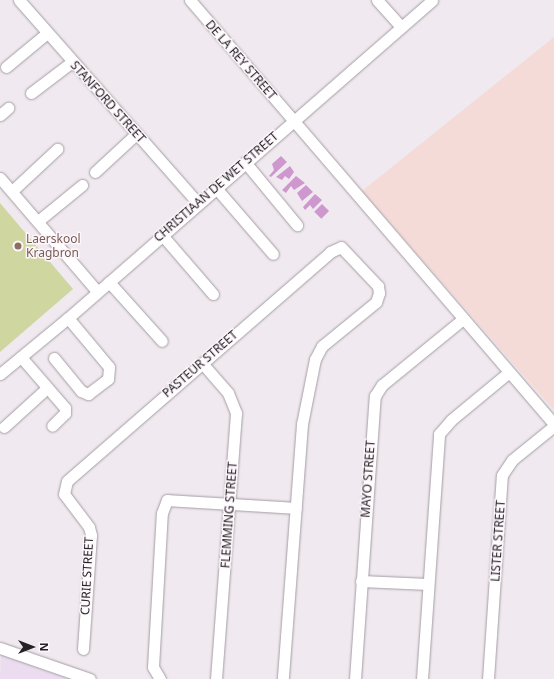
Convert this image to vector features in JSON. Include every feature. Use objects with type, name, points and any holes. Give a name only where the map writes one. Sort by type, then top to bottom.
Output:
[{"type":"street","name":"STANFORD STREET","points":[[19,0],[72,62],[198,203]]},
{"type":"street","name":"DE LA REY STREET","points":[[190,0],[554,425]]},
{"type":"street","points":[[377,0],[401,26]]},
{"type":"street","name":"CHRISTIAAN DE WET STREET","points":[[0,374],[68,318],[292,120],[432,0]]},
{"type":"street","points":[[6,67],[47,33]]},
{"type":"street","points":[[31,93],[72,62]]},
{"type":"street","points":[[95,172],[136,134]]},
{"type":"street","points":[[12,191],[57,149]]},
{"type":"street","points":[[245,162],[297,225]]},
{"type":"street","points":[[0,178],[97,291]]},
{"type":"street","points":[[38,221],[82,185]]},
{"type":"street","points":[[216,188],[273,254]]},
{"type":"street","points":[[162,235],[213,294]]},
{"type":"street","name":"PASTEUR STREET","points":[[65,487],[73,475],[330,252],[341,246],[378,286],[379,293],[376,302],[317,354],[302,424],[296,508]]},
{"type":"street","points":[[108,282],[162,341]]},
{"type":"street","points":[[54,358],[81,391],[88,394],[108,379],[109,367],[68,318]]},
{"type":"street","name":"MAYO STREET","points":[[355,679],[375,396],[382,385],[463,319]]},
{"type":"street","points":[[21,357],[65,408],[64,413],[52,426]]},
{"type":"street","name":"FLEMMING STREET","points":[[202,363],[228,392],[236,413],[216,679]]},
{"type":"street","points":[[422,679],[439,434],[450,420],[509,372]]},
{"type":"street","points":[[4,427],[47,388]]},
{"type":"street","name":"LISTER STREET","points":[[488,679],[502,475],[512,460],[554,425]]},
{"type":"street","name":"CURIE STREET","points":[[65,487],[67,500],[89,527],[91,535],[83,649]]},
{"type":"street","points":[[160,679],[153,667],[164,505],[173,499],[296,508],[284,679]]},
{"type":"street","points":[[361,581],[428,584]]},
{"type":"street","points":[[0,648],[90,679]]},
{"type":"shaded area","points":[[554,37],[554,410],[362,191]]},
{"type":"shaded area","points":[[1,654],[68,679],[0,679]]},
{"type":"green space","name":"Laerskool Kragbron","points":[[0,203],[73,289],[0,352]]},
{"type":"building","points":[[281,156],[287,162],[271,177],[269,176],[274,170],[272,164]]},
{"type":"building","points":[[290,166],[294,172],[289,179],[285,176],[282,180],[276,177]]},
{"type":"building","points":[[296,176],[305,183],[294,190],[291,186],[286,193],[282,190]]},
{"type":"building","points":[[306,185],[313,192],[302,201],[297,193]]},
{"type":"building","points":[[315,194],[322,200],[313,209],[310,205],[305,210],[303,207]]},
{"type":"building","points":[[322,204],[329,211],[321,219],[314,212]]},
{"type":"place","name":"Laerskool Kragbron","points":[[18,246]]}]
